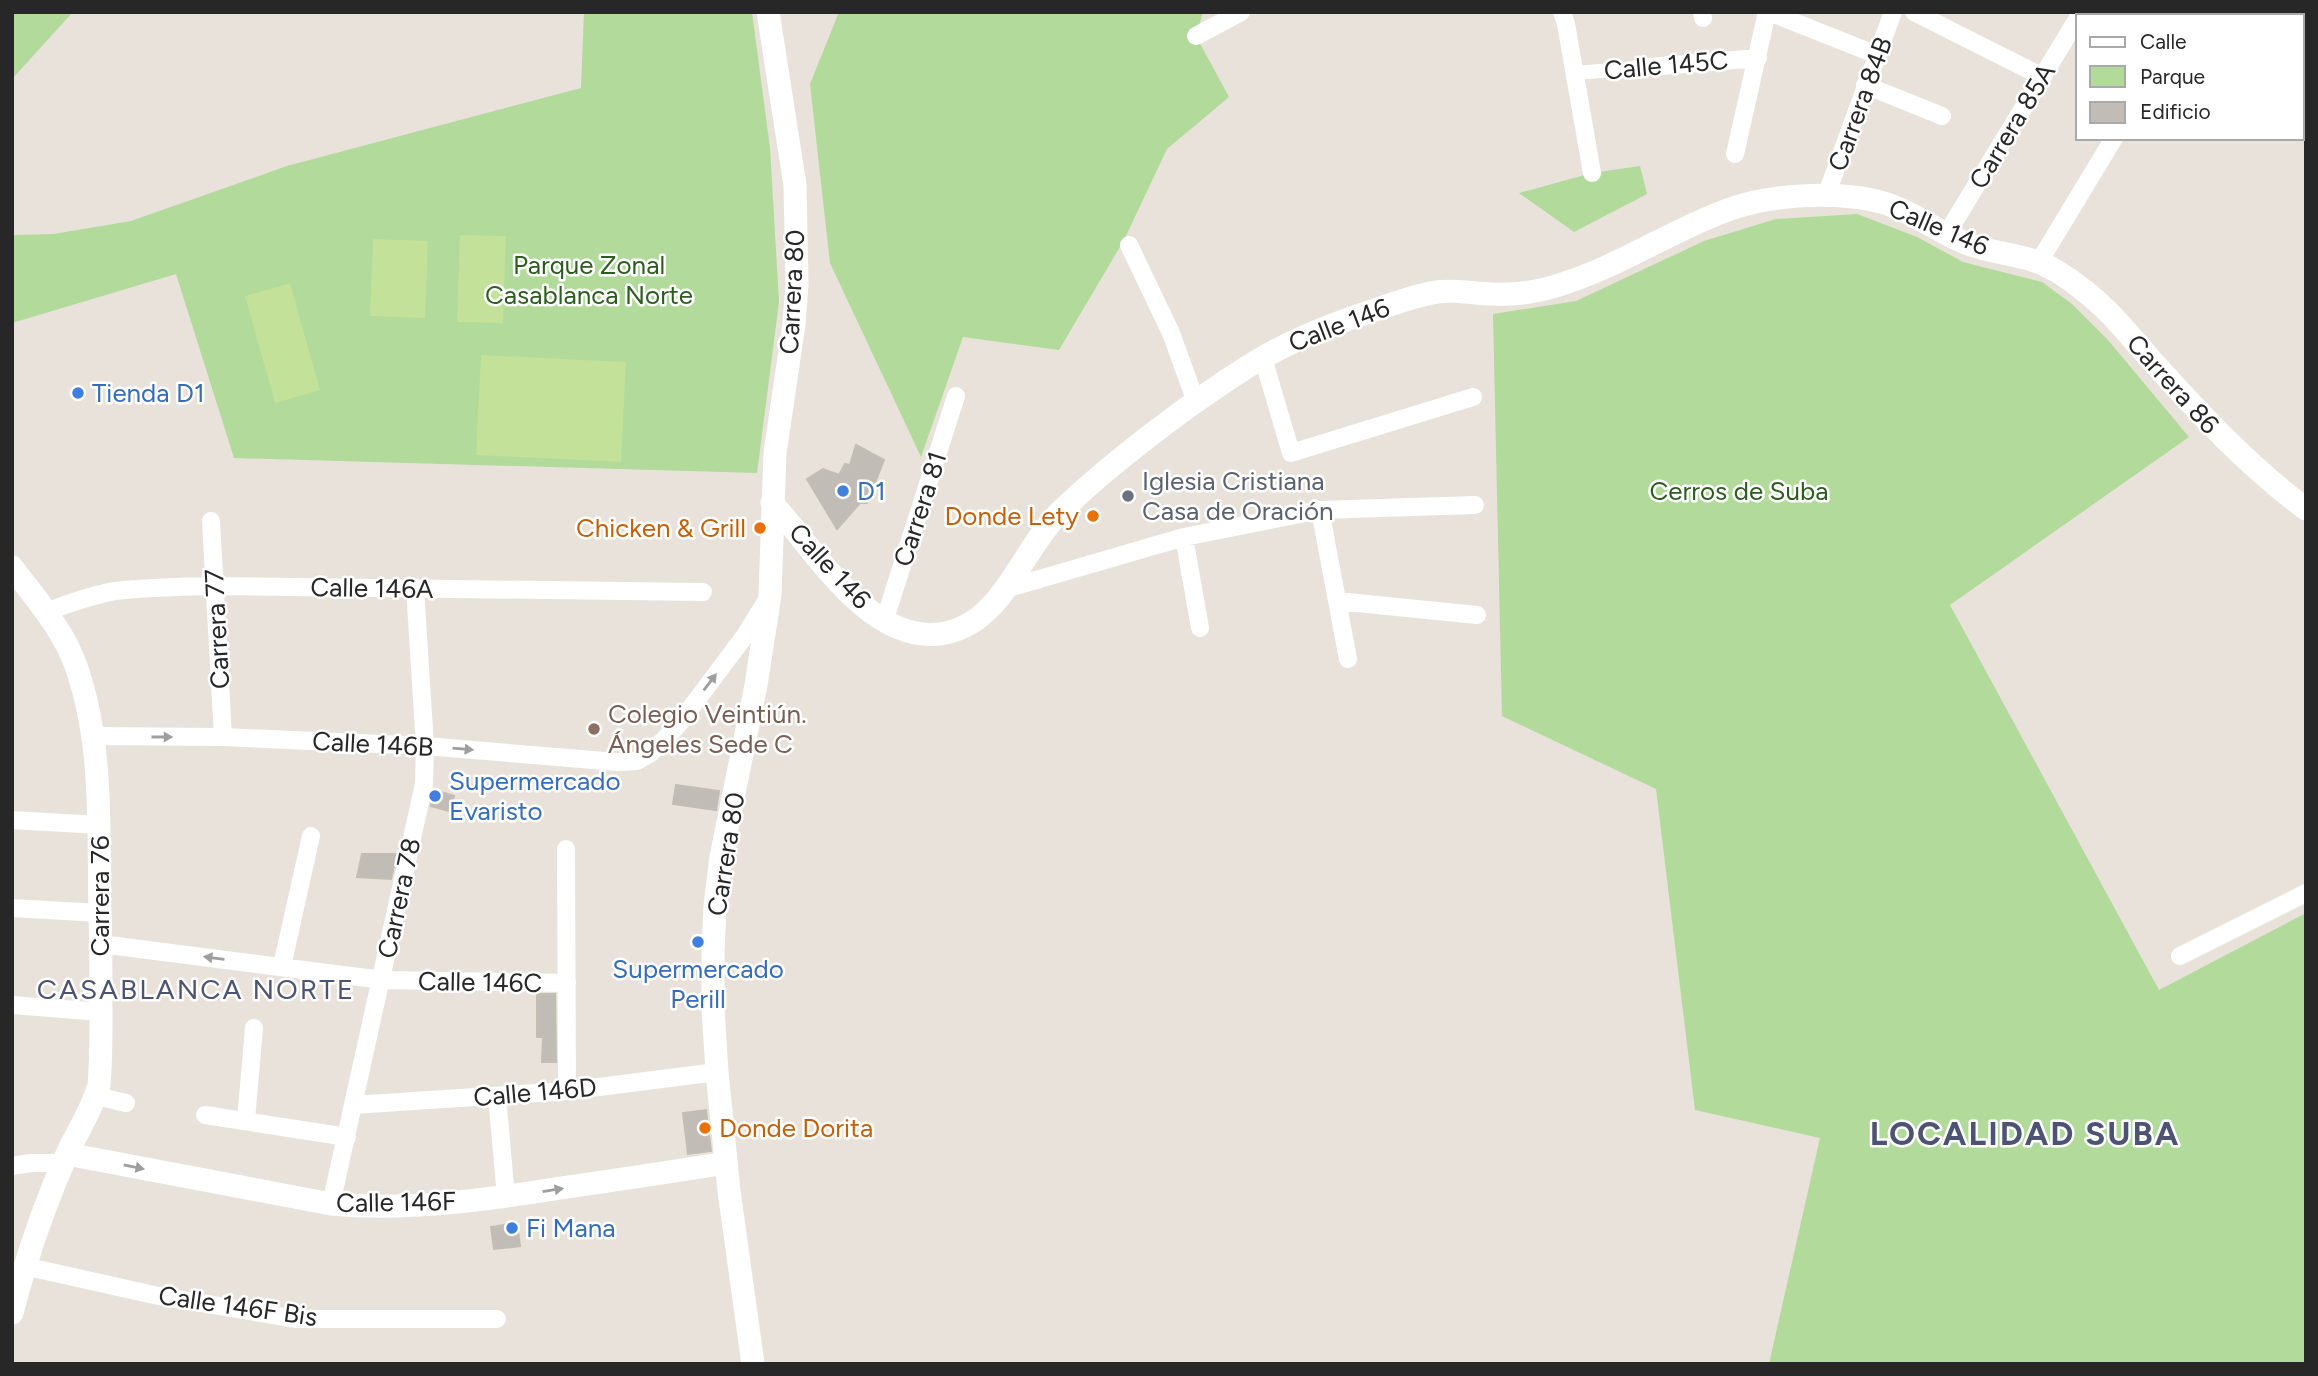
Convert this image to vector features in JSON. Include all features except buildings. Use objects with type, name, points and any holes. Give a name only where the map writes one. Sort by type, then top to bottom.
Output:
[{"type":"street","name":"Carrera 80","points":[[753,1364],[726,1163],[713,1008],[715,906],[721,857],[757,685],[770,595],[775,453],[794,324],[797,284],[795,185],[768,12]]},
{"type":"street","points":[[1196,36],[1241,12]]},
{"type":"street","points":[[1562,12],[1592,173]]},
{"type":"street","points":[[1735,154],[1768,12],[1877,55]]},
{"type":"street","name":"Carrera 84B","points":[[1826,196],[1893,12]]},
{"type":"street","points":[[1914,12],[2043,77]]},
{"type":"street","name":"Carrera 85A","points":[[1946,235],[2076,22]]},
{"type":"street","name":"Calle 145C","points":[[1574,73],[1758,58]]},
{"type":"street","points":[[1865,85],[1942,116]]},
{"type":"street","points":[[2039,262],[2113,140]]},
{"type":"street","name":"Calle 146","points":[[772,503],[841,583],[884,622],[901,630],[937,634],[971,624],[989,609],[1053,519],[1086,487],[1196,402],[1275,351],[1351,318],[1413,297],[1443,291],[1494,295],[1529,292],[1566,283],[1728,209],[1772,199],[1826,196],[1867,199],[1894,205],[1946,235],[1993,252],[2039,262]]},
{"type":"street","points":[[1129,245],[1171,333],[1196,402]]},
{"type":"street","name":"Carrera 86","points":[[2039,262],[2082,288],[2224,440],[2271,484],[2306,509]]},
{"type":"street","points":[[1263,358],[1291,453],[1473,397]]},
{"type":"street","name":"Carrera 81","points":[[884,622],[956,396]]},
{"type":"street","points":[[1005,589],[1184,537],[1320,510],[1475,505]]},
{"type":"street","points":[[1320,510],[1348,659]]},
{"type":"street","name":"Carrera 77","points":[[211,522],[223,737]]},
{"type":"street","points":[[1184,537],[1200,628]]},
{"type":"street","name":"Carrera 76","points":[[12,567],[65,642],[76,666],[94,736],[100,825],[101,944],[100,1073],[96,1096],[43,1212],[24,1266],[12,1313]]},
{"type":"street","name":"Calle 146A","points":[[45,612],[83,598],[151,587],[703,592]]},
{"type":"street","name":"Carrera 78","points":[[331,1205],[424,784],[425,746],[415,588]]},
{"type":"street","name":"Calle 146B","points":[[94,736],[223,737],[425,746],[617,762],[637,761],[651,753],[678,725],[744,637],[770,595]]},
{"type":"street","points":[[1337,601],[1476,615]]},
{"type":"street","points":[[12,820],[100,825]]},
{"type":"street","points":[[282,967],[311,836]]},
{"type":"street","points":[[566,849],[567,1091]]},
{"type":"street","points":[[2180,956],[2306,893]]},
{"type":"street","points":[[12,908],[100,913]]},
{"type":"street","name":"Calle 146C","points":[[101,944],[382,980],[567,983]]},
{"type":"street","points":[[12,1005],[101,1012]]},
{"type":"street","points":[[246,1120],[254,1028]]},
{"type":"street","name":"Calle 146D","points":[[353,1105],[567,1091],[717,1072]]},
{"type":"street","points":[[96,1096],[126,1103]]},
{"type":"street","points":[[497,1096],[506,1197]]},
{"type":"street","points":[[205,1115],[347,1137]]},
{"type":"street","name":"Calle 146F","points":[[12,1166],[65,1159],[331,1205],[411,1207],[506,1197],[726,1163]]},
{"type":"street","name":"Calle 146F Bis","points":[[24,1266],[153,1295],[296,1318],[497,1318]]},
{"type":"green space","points":[[12,12],[73,12],[12,79]]},
{"type":"green space","name":"Parque Zonal Casablanca Norte","points":[[584,12],[752,12],[770,148],[779,302],[757,473],[234,458],[176,274],[12,323],[12,235],[54,234],[131,221],[287,166],[581,88]]},
{"type":"green space","points":[[839,12],[1203,12],[1196,36],[1229,97],[1167,149],[1124,240],[1059,350],[963,337],[921,457],[830,263],[810,84]]},
{"type":"green space","points":[[1640,166],[1647,194],[1574,232],[1519,193],[1592,173]]},
{"type":"green space","name":"Cerros de Suba","points":[[1857,214],[1917,237],[1963,262],[2042,282],[2072,304],[2108,340],[2189,437],[1950,605],[2159,990],[2306,913],[2306,1364],[1769,1364],[1820,1138],[1695,1110],[1656,789],[1502,716],[1493,314],[1576,301],[1704,241],[1776,219]]},
{"type":"green space","points":[[460,235],[506,236],[503,323],[457,322]]},
{"type":"green space","points":[[373,239],[428,241],[425,318],[370,316]]},
{"type":"green space","points":[[290,283],[320,390],[275,403],[245,296]]},
{"type":"green space","points":[[481,355],[626,362],[621,462],[476,455]]},
{"type":"place","name":"Tienda D1","points":[[78,393]]},
{"type":"place","name":"D1","points":[[843,491]]},
{"type":"place","name":"Iglesia Cristiana Casa de Oración","points":[[1128,496]]},
{"type":"place","name":"Donde Lety","points":[[1093,516]]},
{"type":"place","name":"Chicken & Grill","points":[[760,528]]},
{"type":"place","name":"Colegio Veintiún. Ángeles Sede C","points":[[594,729]]},
{"type":"place","name":"Supermercado Evaristo","points":[[435,796]]},
{"type":"place","name":"Supermercado Perill","points":[[698,942]]},
{"type":"place","name":"Donde Dorita","points":[[705,1128]]},
{"type":"place","name":"Fi Mana","points":[[512,1228]]},
{"type":"district","name":"CASABLANCA NORTE","points":[[196,989]]},
{"type":"district","name":"LOCALIDAD SUBA","points":[[2025,1133]]}]
